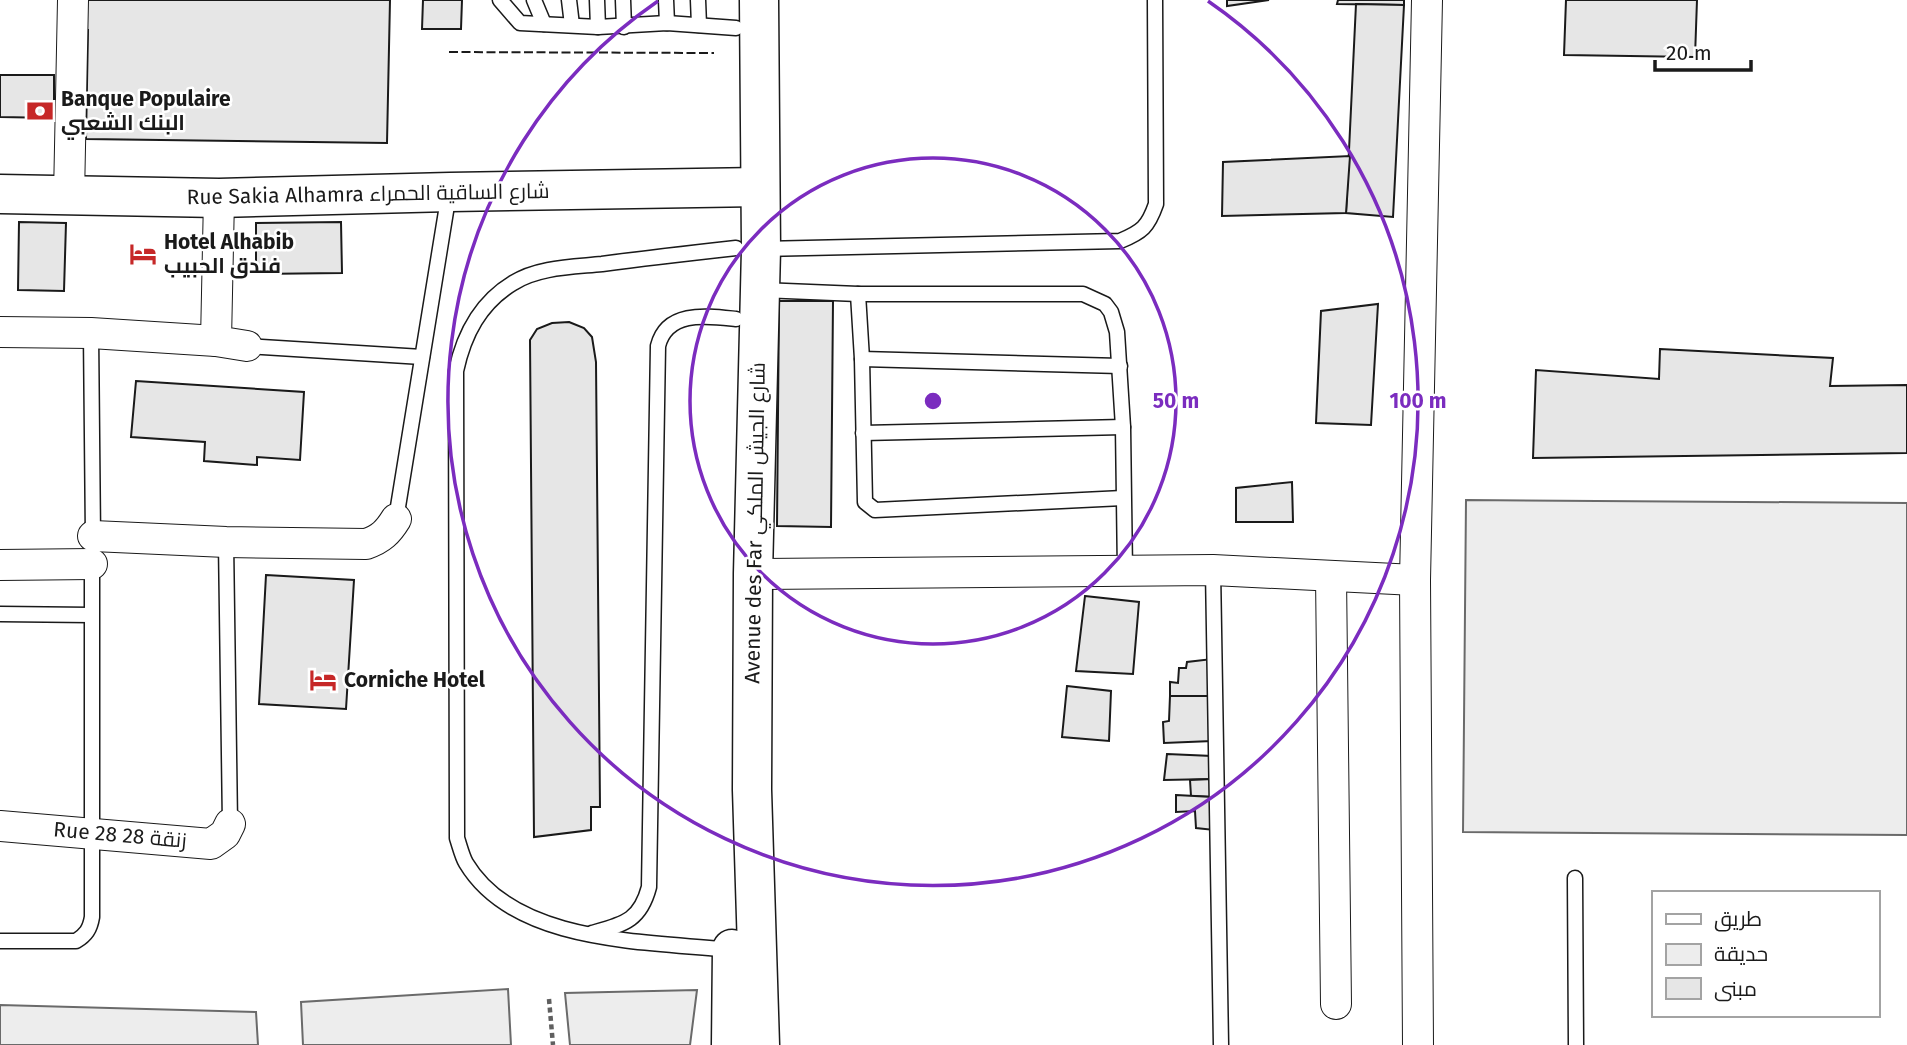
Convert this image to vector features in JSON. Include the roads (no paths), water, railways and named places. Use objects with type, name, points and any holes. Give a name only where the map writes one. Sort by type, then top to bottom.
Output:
[{"type":"main road","name":"Avenue des Far شارع الجيش الملكي","points":[[732,13],[748,187],[753,574],[752,790],[760,1045]]},
{"type":"main road","name":"Rue Sakia Alhamra شارع الساقية الحمراء","points":[[0,194],[219,198],[748,187]]},
{"type":"main road","name":"Avenue des Far شارع الجيش الملكي","points":[[731,1045],[748,304]]},
{"type":"street","points":[[69,196],[73,0]]},
{"type":"street","points":[[1418,1045],[1415,580],[1427,0]]},
{"type":"street","points":[[216,341],[219,198]]},
{"type":"street","points":[[0,332],[91,333],[216,341],[247,346]]},
{"type":"street","points":[[0,565],[93,550],[226,542],[366,544],[379,540],[389,531],[396,519]]},
{"type":"street","points":[[753,574],[1213,570],[1415,580]]},
{"type":"street","points":[[1331,576],[1336,1004]]},
{"type":"street","name":"Rue 28 زنقة 28","points":[[0,826],[211,844],[225,834],[230,824]]},
{"type":"lane","points":[[500,0],[520,23],[624,27],[732,13]]},
{"type":"lane","points":[[534,0],[544,24]]},
{"type":"lane","points":[[569,0],[572,25]]},
{"type":"lane","points":[[597,0],[598,27]]},
{"type":"lane","points":[[623,0],[624,27]]},
{"type":"lane","points":[[666,0],[667,23]]},
{"type":"lane","points":[[698,0],[732,13]]},
{"type":"lane","points":[[732,950],[617,940],[587,935],[551,924],[519,910],[491,892],[465,862],[457,838],[456,370],[470,325],[482,309],[513,283],[539,272],[748,249],[1120,241],[1139,233],[1150,220],[1156,204],[1155,0]]},
{"type":"lane","points":[[396,519],[450,192]]},
{"type":"lane","points":[[587,935],[621,925],[636,916],[649,887],[658,346],[666,329],[675,321],[748,304],[858,294],[1083,294],[1105,304],[1111,312],[1117,332],[1120,366],[1125,572]]},
{"type":"lane","points":[[858,294],[865,502],[875,510],[1123,498]]},
{"type":"lane","points":[[0,941],[76,941],[85,935],[92,918],[91,333]]},
{"type":"lane","points":[[247,346],[422,358]]},
{"type":"lane","points":[[862,359],[1120,366]]},
{"type":"lane","points":[[863,433],[1123,428]]},
{"type":"lane","points":[[226,542],[230,824]]},
{"type":"lane","points":[[1213,570],[1221,1045]]},
{"type":"lane","points":[[0,614],[90,615]]},
{"type":"lane","points":[[1575,877],[1576,1045]]},
{"type":"place","name":"Banque Populaire البنك الشعبي","points":[[40,111]]},
{"type":"place","name":"Hotel Alhabib فندق الحبيب","points":[[143,254]]},
{"type":"place","name":"Corniche Hotel","points":[[323,680]]}]
